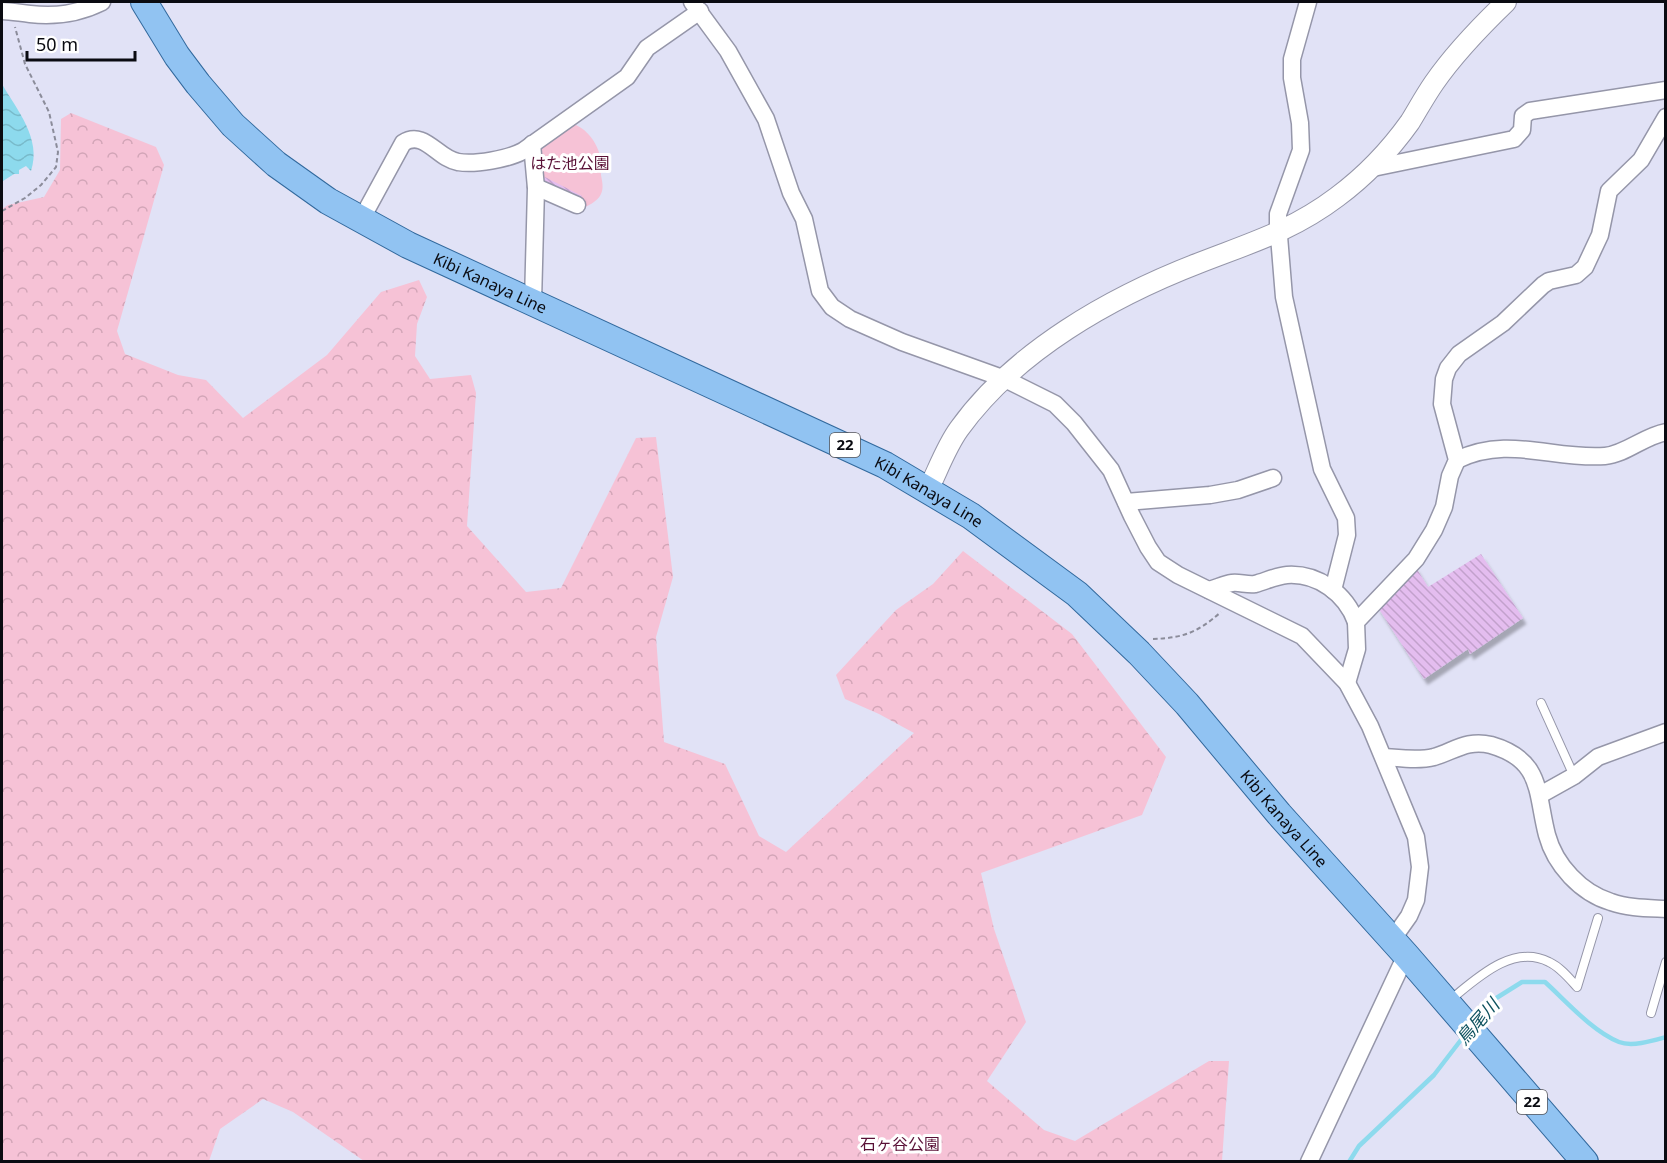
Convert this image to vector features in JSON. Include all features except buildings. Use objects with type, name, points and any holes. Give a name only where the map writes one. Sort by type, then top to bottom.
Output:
[{"type":"main road","name":"Kibi Kanaya Line","points":[[144,2],[177,56],[233,125],[276,164],[302,183],[361,220],[408,245],[850,448],[971,516],[1077,594],[1125,639],[1193,711],[1279,814],[1586,1161]]},
{"type":"street","points":[[8,11],[46,16],[62,15],[78,12],[102,2]]},
{"type":"street","points":[[1308,2],[1292,59],[1292,78],[1300,123],[1301,150],[1278,214],[1284,297],[1322,469],[1346,518],[1347,535],[1333,590]]},
{"type":"street","points":[[928,490],[957,432],[977,407],[1005,379],[1064,331],[1118,300],[1198,263],[1279,233],[1338,197],[1368,169],[1410,122],[1434,83],[1466,43],[1506,2]]},
{"type":"street","points":[[361,220],[403,143],[409,139],[424,142],[456,162],[508,159],[627,77],[647,48],[696,6],[728,51],[766,119],[791,193],[804,219],[820,291],[832,307],[850,319],[902,342],[1005,379],[1055,404],[1074,423],[1111,470],[1148,547],[1158,562],[1167,569],[1302,636],[1347,683],[1384,757],[1416,837],[1420,867],[1416,900],[1399,948],[1309,1161]]},
{"type":"street","points":[[1368,169],[1514,139],[1522,130],[1523,116],[1530,111],[1665,90]]},
{"type":"street","points":[[1356,622],[1390,588],[1426,545],[1444,507],[1450,476],[1457,460],[1442,404],[1444,378],[1448,368],[1460,354],[1503,322],[1543,285],[1549,281],[1576,275],[1585,267],[1600,235],[1609,191],[1641,160],[1665,117]]},
{"type":"street","points":[[532,144],[536,187],[533,302]]},
{"type":"street","points":[[536,187],[577,206]]},
{"type":"street","points":[[1457,460],[1473,452],[1496,448],[1606,456],[1665,432]]},
{"type":"street","points":[[1126,502],[1210,495],[1238,490],[1273,478]]},
{"type":"street","points":[[1209,590],[1233,582],[1256,584],[1287,575],[1317,580],[1333,590],[1350,608],[1356,622],[1357,649],[1347,683]]},
{"type":"street","points":[[1540,795],[1574,776],[1598,757],[1665,732]]},
{"type":"street","points":[[1384,757],[1420,759],[1466,744],[1490,745],[1512,754],[1529,769],[1540,795],[1551,847],[1574,880],[1586,890],[1609,902],[1624,906],[1665,909]]},
{"type":"lane","points":[[1541,703],[1574,776]]},
{"type":"lane","points":[[1453,1009],[1491,969],[1520,957],[1532,957],[1550,962],[1577,987],[1598,918]]},
{"type":"lane","points":[[1651,1013],[1665,962]]},
{"type":"path","points":[[2,211],[34,192],[54,170],[58,158],[49,112],[25,64],[8,11]]},
{"type":"path","points":[[1125,639],[1162,638],[1194,633],[1234,602]]},
{"type":"green space","name":"石ヶ谷公園","points":[[71,113],[156,147],[164,165],[117,331],[125,354],[178,375],[206,380],[243,418],[327,355],[381,292],[419,280],[427,297],[417,324],[415,356],[430,379],[471,375],[476,393],[467,526],[526,592],[561,588],[636,438],[656,437],[673,577],[656,637],[664,742],[725,764],[759,836],[786,852],[914,733],[845,699],[836,675],[896,610],[933,584],[963,551],[1072,634],[1166,757],[1142,815],[981,873],[994,929],[1026,1022],[987,1081],[1044,1130],[1075,1141],[1209,1061],[1229,1061],[1222,1161],[364,1161],[293,1112],[263,1099],[220,1129],[209,1161],[2,1161],[2,209],[8,205],[44,197],[60,170],[61,119]]},
{"type":"green space","name":"はた池公園","points":[[573,124],[586,132],[596,146],[600,156],[602,185],[599,197],[579,211],[540,194],[538,151],[542,142]]},
{"type":"water","points":[[2,84],[31,136],[34,159],[31,171],[26,166],[19,170],[19,174],[14,174],[3,181]]},
{"type":"waterway","name":"鳥尾川","points":[[1475,1022],[1490,1002],[1522,982],[1545,982],[1589,1023],[1619,1042],[1636,1044],[1666,1037]]},
{"type":"waterway","name":"鳥尾川","points":[[1349,1162],[1359,1146],[1434,1075],[1464,1036]]}]
